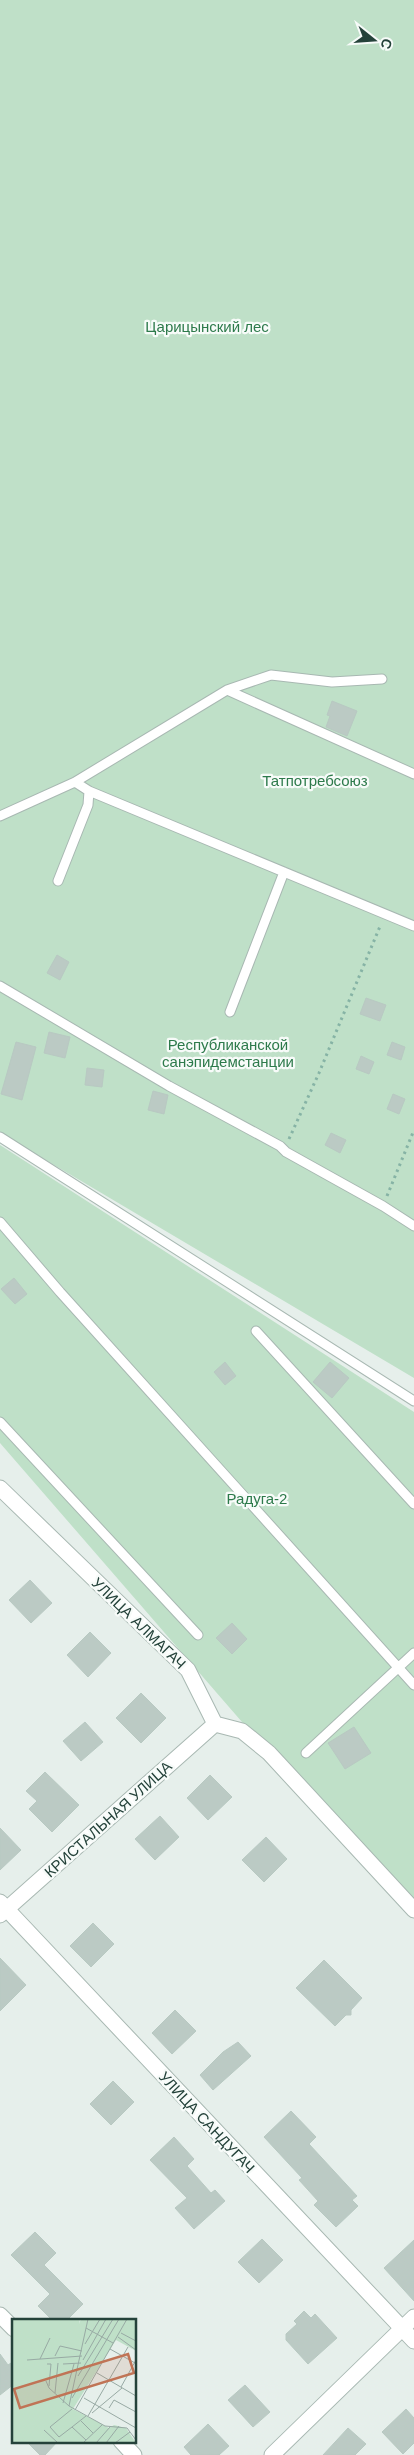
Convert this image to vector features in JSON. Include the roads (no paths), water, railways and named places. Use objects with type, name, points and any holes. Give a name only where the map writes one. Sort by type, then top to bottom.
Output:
[{"type":"street","name":"УЛИЦА АЛМАГАЧ","points":[[0,1488],[188,1670],[215,1724]]},
{"type":"street","name":"КРИСТАЛЬНАЯ УЛИЦА","points":[[2,1908],[215,1724]]},
{"type":"street","points":[[215,1724],[242,1731],[269,1753],[414,1910]]},
{"type":"street","name":"УЛИЦА САНДУГАЧ","points":[[2,1908],[414,2341]]},
{"type":"street","points":[[0,2315],[12,2327]]},
{"type":"street","points":[[272,2455],[414,2317]]},
{"type":"street","points":[[122,2442],[134,2455]]},
{"type":"lane","points":[[0,816],[76,782],[227,690],[271,675],[332,682],[382,679]]},
{"type":"lane","points":[[227,690],[414,774]]},
{"type":"lane","points":[[76,782],[89,791],[414,926]]},
{"type":"lane","points":[[58,881],[88,805],[89,791]]},
{"type":"lane","points":[[230,1012],[284,872]]},
{"type":"lane","points":[[0,986],[169,1086],[383,1206],[414,1226]]},
{"type":"lane","points":[[0,1137],[414,1401]]},
{"type":"lane","points":[[0,1222],[66,1299],[414,1685]]},
{"type":"lane","points":[[256,1331],[414,1504]]},
{"type":"lane","points":[[0,1422],[198,1634]]},
{"type":"lane","points":[[306,1753],[414,1653]]},
{"type":"park label","name":"Царицынский лес","points":[[207,326]]},
{"type":"park label","name":"Татпотребсоюз","points":[[315,780]]},
{"type":"park label","name":"Республиканской санэпидемстанции","points":[[228,1052]]},
{"type":"park label","name":"Радуга-2","points":[[257,1498]]}]
